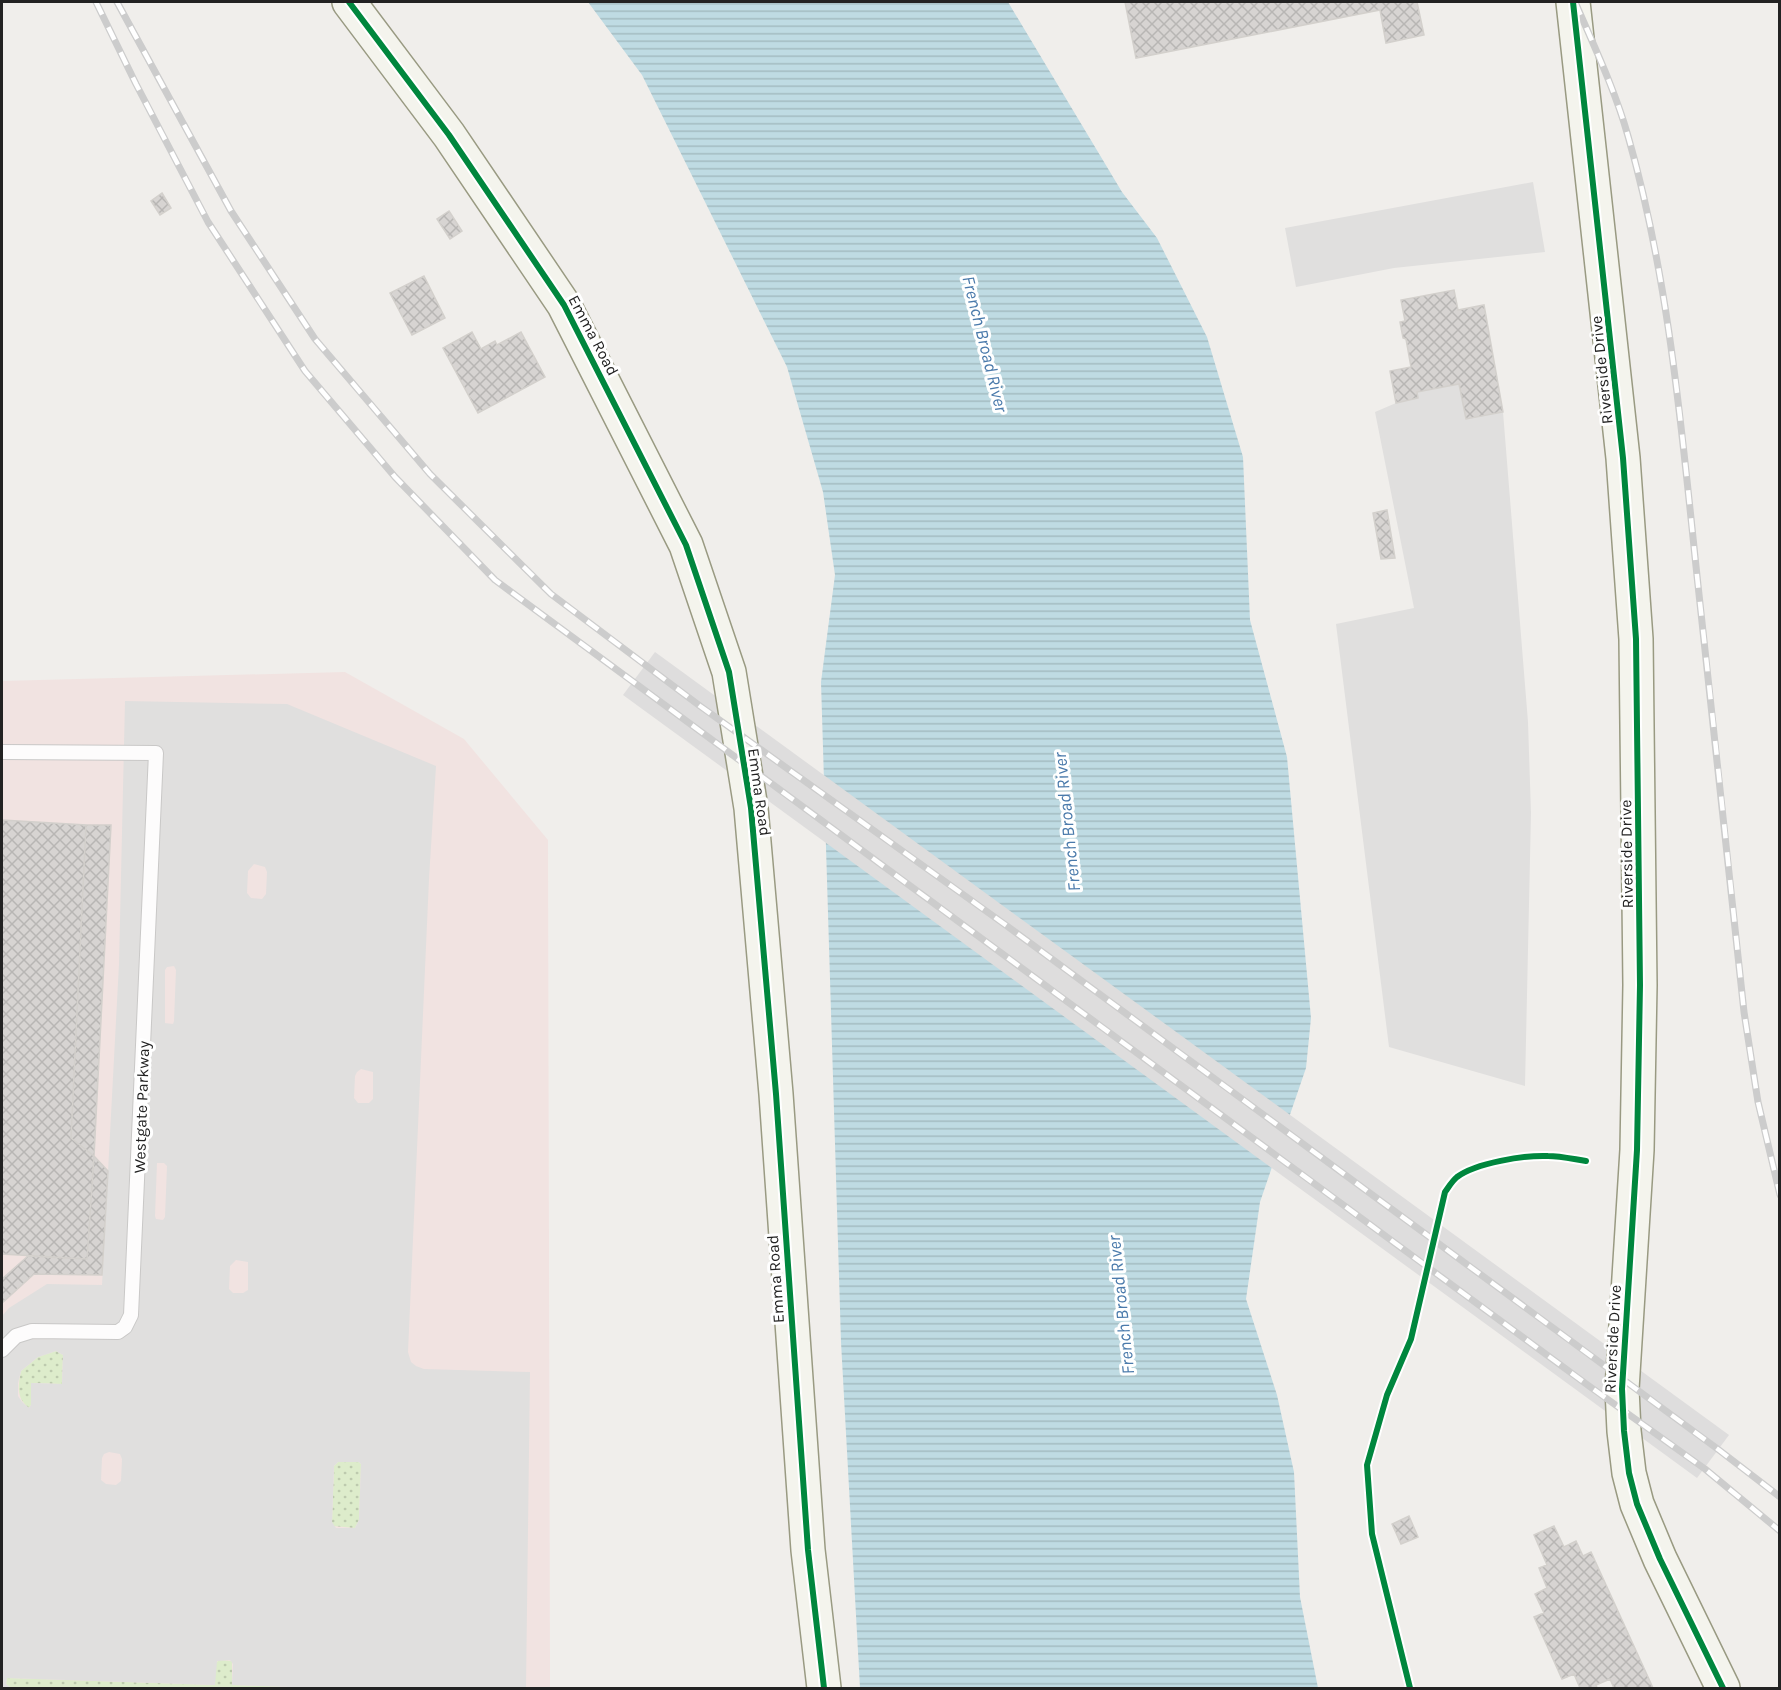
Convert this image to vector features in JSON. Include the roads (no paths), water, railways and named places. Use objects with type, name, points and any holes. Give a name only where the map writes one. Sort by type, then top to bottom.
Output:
[{"type":"street","name":"Emma Road","points":[[349,2],[449,135],[564,305],[686,545],[729,672],[751,808],[776,1094],[808,1550],[824,1689]]},
{"type":"street","name":"Riverside Drive","points":[[1573,2],[1623,458],[1636,639],[1640,997],[1637,1150],[1622,1389],[1624,1431],[1629,1473],[1637,1504],[1660,1559],[1723,1689]]},
{"type":"lane","name":"Westgate Parkway","points":[[2,753],[156,753],[131,1315],[125,1327],[118,1332],[32,1330],[16,1336],[2,1350]]},
{"type":"water","name":"French Broad River","points":[[588,2],[1008,2],[1122,192],[1157,238],[1207,337],[1243,457],[1250,620],[1287,757],[1311,1018],[1306,1068],[1260,1202],[1246,1299],[1277,1395],[1294,1472],[1300,1597],[1318,1688],[860,1688],[841,1342],[821,682],[835,575],[823,492],[787,367],[642,75]]},
{"type":"railway","points":[[96,2],[208,222],[305,371],[395,477],[495,580],[1705,1469],[1780,1531]]},
{"type":"railway","points":[[117,2],[231,211],[315,339],[430,474],[551,594],[700,706],[1007,926],[1780,1497]]},
{"type":"railway","points":[[1575,2],[1611,85],[1623,119],[1642,191],[1664,303],[1680,416],[1744,1012],[1758,1102],[1780,1195]]}]
